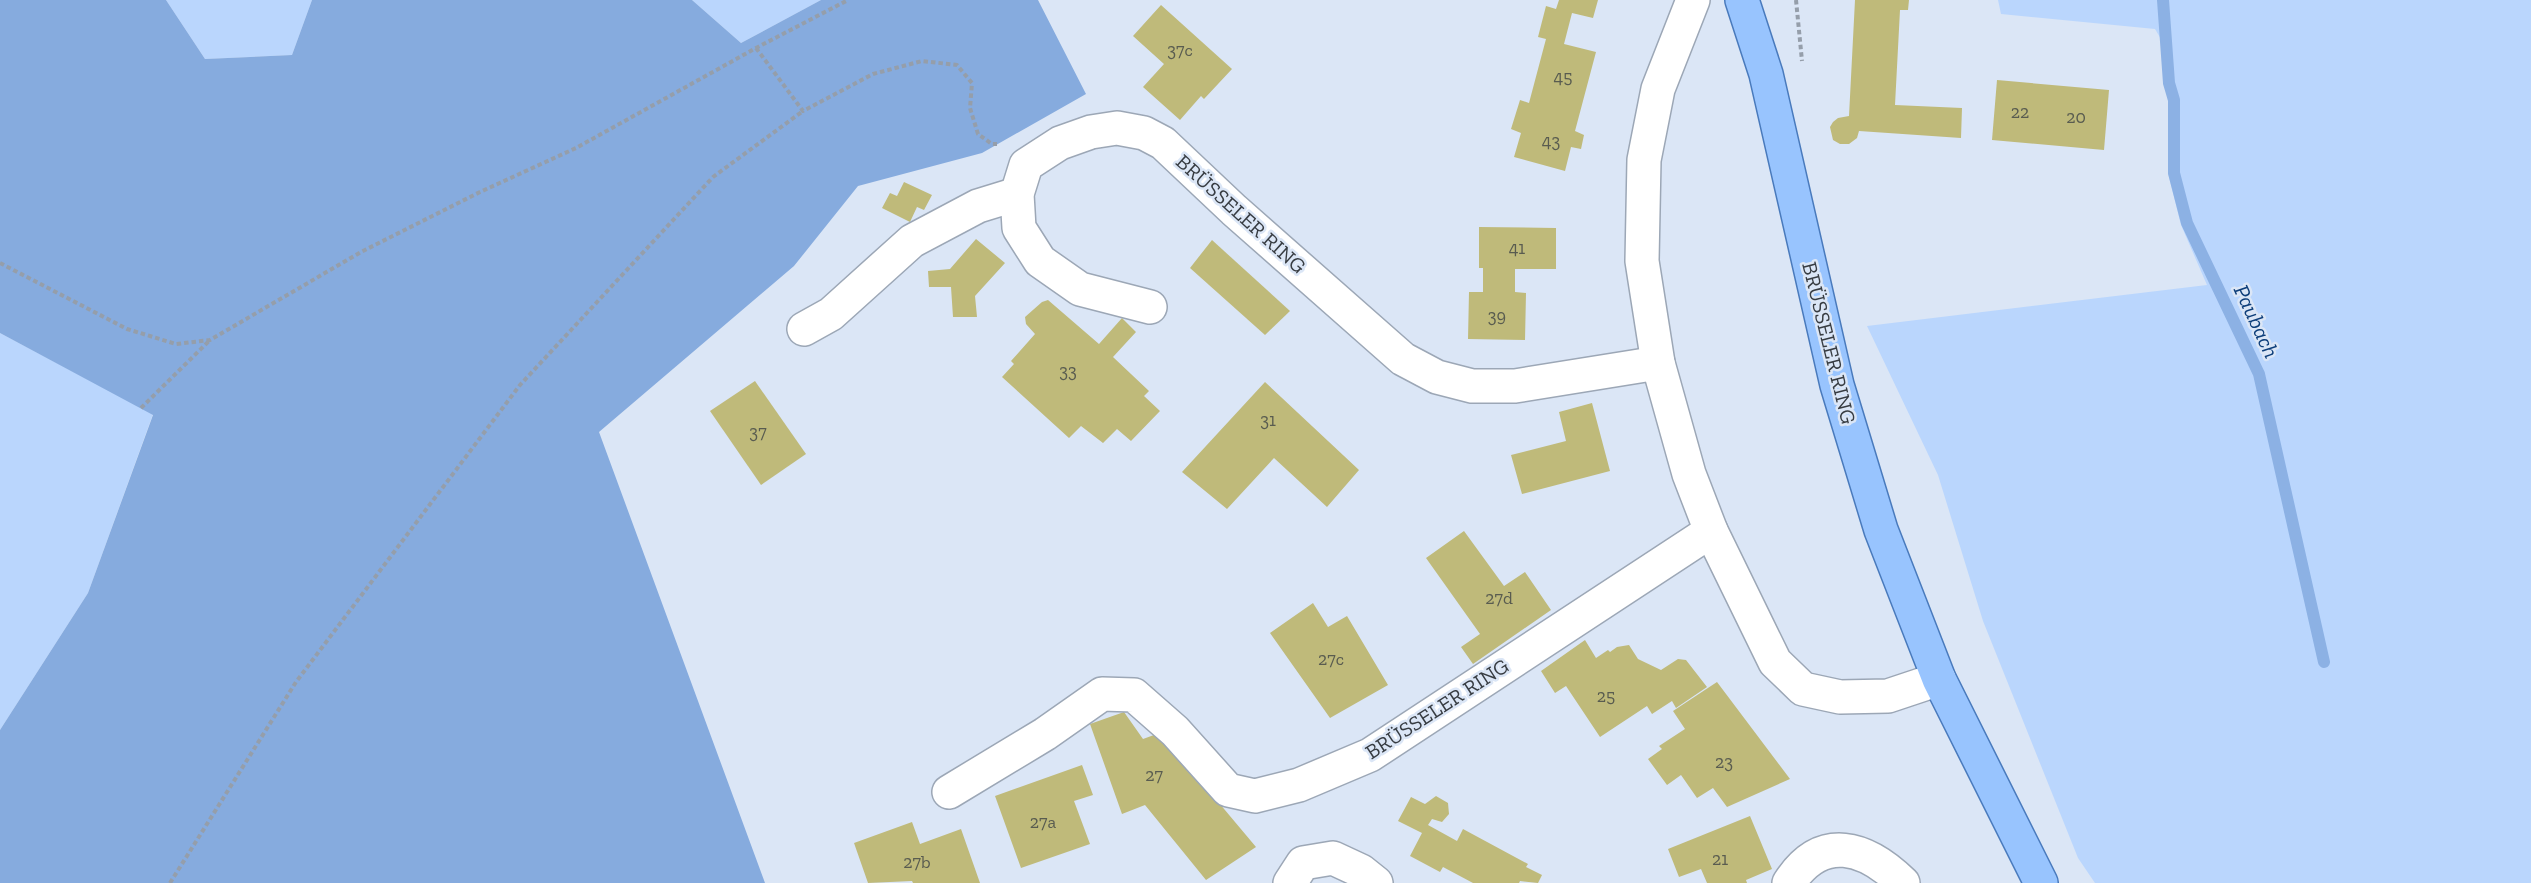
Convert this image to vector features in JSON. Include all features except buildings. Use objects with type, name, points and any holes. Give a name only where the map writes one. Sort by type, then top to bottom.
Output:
[{"type":"main road","name":"BRÜSSELER RING","points":[[1742,0],[1766,74],[1837,385],[1881,530],[1939,679],[2041,883]]},
{"type":"street","points":[[1693,0],[1658,89],[1644,160],[1642,261],[1658,363],[1689,474],[1712,531],[1775,662],[1803,689],[1840,697],[1888,696],[1939,679]]},
{"type":"street","name":"BRÜSSELER RING","points":[[804,329],[831,314],[912,241],[1022,180],[1060,143],[1091,132],[1117,128],[1144,133],[1163,143],[1234,210],[1403,359],[1437,377],[1472,386],[1515,386],[1658,363]]},
{"type":"street","points":[[1022,180],[1018,228],[1040,261],[1080,289],[1150,308]]},
{"type":"street","name":"BRÜSSELER RING","points":[[949,792],[1045,734],[1102,694],[1134,695],[1175,731],[1228,790],[1255,796],[1299,785],[1370,756],[1712,531]]},
{"type":"street","points":[[1789,883],[1794,874],[1818,853],[1848,849],[1884,864],[1903,883]]},
{"type":"street","points":[[1290,883],[1303,863],[1333,858],[1361,871],[1376,883]]},
{"type":"path","points":[[141,408],[210,340],[362,252],[480,192],[576,148],[756,48],[848,0]]},
{"type":"path","points":[[756,48],[803,111]]},
{"type":"path","points":[[170,883],[296,682],[520,384],[713,177],[803,111],[873,74],[922,62],[957,65],[972,83],[970,108],[978,134],[992,144],[1010,144],[1022,180]]},
{"type":"path","points":[[0,263],[127,329],[176,344],[210,340]]},
{"type":"shaded area","points":[[0,0],[166,0],[205,59],[292,55],[312,0],[692,0],[741,43],[821,0],[1038,0],[1086,94],[982,153],[858,186],[794,266],[599,432],[765,883],[0,883],[0,730],[88,593],[153,415],[0,333]]},
{"type":"shaded area","points":[[166,0],[312,0],[292,55],[205,59]]},
{"type":"shaded area","points":[[692,0],[821,0],[741,43]]},
{"type":"shaded area","points":[[1998,0],[2531,0],[2531,883],[2095,883],[2078,858],[1983,621],[1938,475],[1867,326],[2207,285],[2181,225],[2168,173],[2168,101],[2164,44],[2155,29],[2001,14]]},
{"type":"shaded area","points":[[0,333],[153,414],[88,593],[0,730]]},
{"type":"waterway","name":"Paubach","points":[[2163,0],[2169,83],[2174,100],[2174,173],[2187,223],[2259,374],[2324,662]]}]
